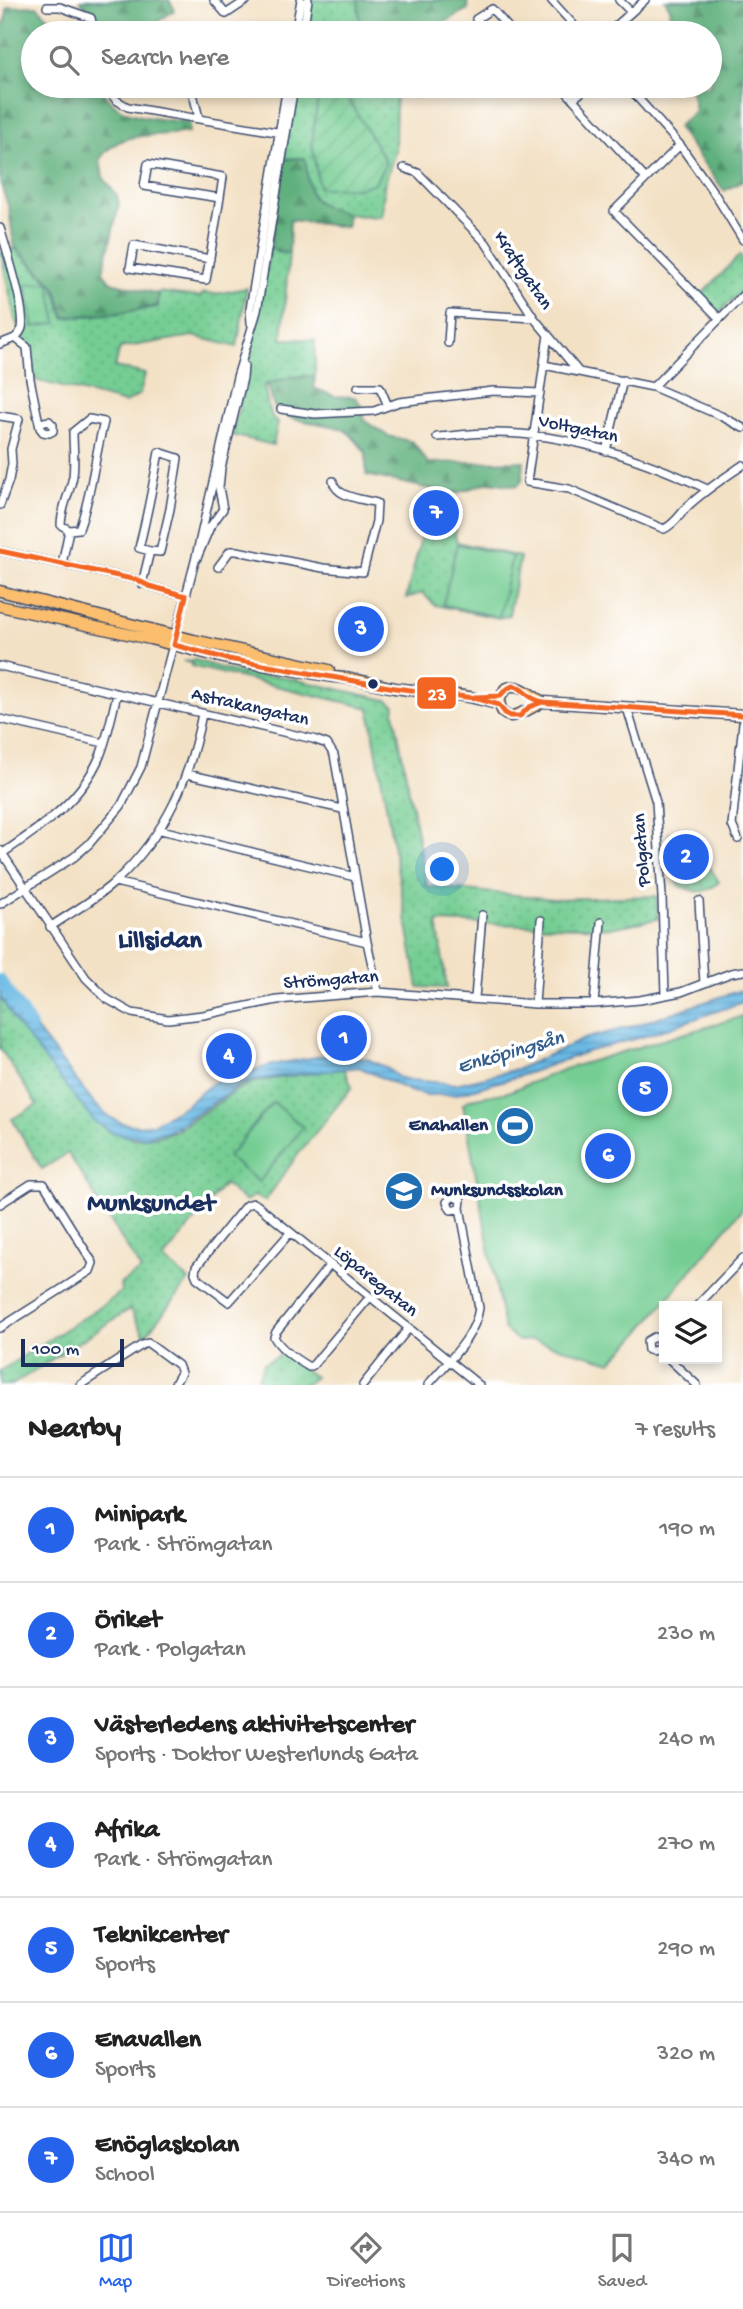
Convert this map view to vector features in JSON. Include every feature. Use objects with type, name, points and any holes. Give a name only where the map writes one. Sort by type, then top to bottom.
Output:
[{"type":"main road","points":[[0,592],[175,641],[228,659],[393,687],[500,700]]},
{"type":"main road","points":[[0,606],[175,641]]},
{"type":"main road","points":[[516,686],[525,690],[529,702],[520,716],[511,716],[502,710],[500,700],[505,689],[516,686]]},
{"type":"main road","points":[[529,702],[743,715]]},
{"type":"street","points":[[214,0],[226,14],[245,0]]},
{"type":"street","points":[[297,21],[301,0]]},
{"type":"street","points":[[305,21],[308,0]]},
{"type":"street","points":[[551,0],[570,21]]},
{"type":"street","points":[[619,0],[631,12]]},
{"type":"street","points":[[621,21],[645,0]]},
{"type":"street","points":[[47,7],[60,7],[90,18],[91,21]]},
{"type":"street","points":[[478,21],[476,19],[492,9],[502,21]]},
{"type":"street","points":[[114,98],[128,107],[283,133]]},
{"type":"street","points":[[194,98],[199,118]]},
{"type":"street","points":[[0,904],[81,851],[121,806],[142,767],[195,561],[237,377],[257,310],[286,98]]},
{"type":"street","points":[[283,133],[291,98]]},
{"type":"street","points":[[638,98],[680,145],[743,240]]},
{"type":"street","points":[[573,99],[646,179]]},
{"type":"street","points":[[680,145],[614,211],[719,318]]},
{"type":"street","points":[[210,259],[134,246],[130,268],[206,280],[210,259],[220,198],[223,177],[148,164],[144,186],[220,198]]},
{"type":"street","name":"Kraftgatan","points":[[404,168],[418,173],[486,243],[534,318],[578,371]]},
{"type":"street","points":[[0,228],[22,318],[22,328],[15,338],[0,344]]},
{"type":"street","points":[[653,387],[743,295]]},
{"type":"street","points":[[448,343],[450,313],[534,318]]},
{"type":"street","points":[[548,335],[527,482],[569,489],[661,529],[672,526],[687,507],[707,489],[743,466]]},
{"type":"street","points":[[15,338],[27,346],[30,379],[40,423]]},
{"type":"street","points":[[195,561],[202,550],[209,527],[223,509],[219,488],[221,468],[243,378],[244,359]]},
{"type":"street","points":[[544,365],[653,387],[743,428]]},
{"type":"street","points":[[606,451],[623,380]]},
{"type":"street","points":[[358,387],[380,387],[388,406]]},
{"type":"street","points":[[281,409],[315,414],[374,411],[399,402],[493,391],[540,393]]},
{"type":"street","points":[[0,416],[19,419],[11,449],[9,480],[0,505]]},
{"type":"street","points":[[89,419],[103,422],[88,504],[79,529],[69,530],[61,526],[61,517],[72,478],[75,445],[73,432],[89,419]]},
{"type":"street","name":"Voltgatan","points":[[436,437],[491,433],[535,436],[606,451],[663,468],[707,489]]},
{"type":"street","points":[[159,452],[178,458],[160,552],[150,551],[139,548],[146,527],[152,479],[159,452]]},
{"type":"street","points":[[218,567],[230,551],[237,551],[323,568],[363,572],[376,521],[377,503],[339,493],[333,481]]},
{"type":"street","points":[[208,499],[216,496],[221,498]]},
{"type":"street","points":[[62,564],[69,530]]},
{"type":"street","points":[[0,551],[137,580],[142,584],[186,596]]},
{"type":"street","points":[[142,584],[150,551]]},
{"type":"street","name":"Astrakangatan","points":[[0,666],[327,744],[334,755],[378,992]]},
{"type":"street","points":[[1,852],[44,825],[75,795],[94,768],[104,743],[117,694]]},
{"type":"street","name":"Polgatan","points":[[626,708],[656,802],[665,995]]},
{"type":"street","points":[[50,926],[115,881],[161,830],[187,774],[202,714]]},
{"type":"street","points":[[0,719],[104,743]]},
{"type":"street","points":[[738,839],[732,825],[743,723]]},
{"type":"street","points":[[187,774],[342,809]]},
{"type":"street","points":[[161,830],[355,877]]},
{"type":"street","name":"Strömgatan","points":[[1,852],[86,978],[107,999],[132,1013],[168,1019],[277,1000],[378,992],[535,1004],[594,1004],[665,995],[743,971]]},
{"type":"street","points":[[115,881],[367,942]]},
{"type":"street","points":[[699,901],[704,983]]},
{"type":"street","points":[[475,998],[482,915]]},
{"type":"street","points":[[535,1004],[541,920]]},
{"type":"street","points":[[594,1004],[601,922]]},
{"type":"street","points":[[0,1204],[31,1184],[44,1184],[93,1263],[90,1271],[0,1328]]},
{"type":"street","name":"Löparegatan","points":[[290,1233],[229,1302],[197,1278],[196,1267],[246,1205],[253,1203],[479,1385]]},
{"type":"street","points":[[428,1385],[472,1330],[479,1308],[460,1208]]},
{"type":"street","points":[[701,1301],[743,1258]]},
{"type":"street","points":[[329,1266],[276,1332],[276,1342],[286,1350],[309,1367],[313,1365],[369,1298]]},
{"type":"street","points":[[362,1385],[408,1329]]},
{"type":"street","points":[[80,1385],[148,1343],[178,1365],[181,1373],[174,1385]]},
{"type":"street","points":[[674,1364],[696,1385]]},
{"type":"green space","points":[[80,0],[169,0],[175,10],[159,21],[94,21]]},
{"type":"green space","points":[[310,0],[358,0],[359,21],[307,21]]},
{"type":"green space","points":[[358,0],[467,0],[468,9],[447,21],[359,21]]},
{"type":"green space","points":[[665,0],[743,0],[743,181],[724,191],[677,127],[695,111],[692,98],[722,98],[722,21],[667,21],[671,10]]},
{"type":"green space","points":[[37,6],[51,20],[76,17],[83,21],[21,21],[21,98],[108,98],[116,106],[138,116],[189,122],[189,132],[129,138],[108,149],[100,159],[103,177],[117,196],[119,205],[103,272],[111,282],[159,294],[157,306],[126,312],[65,317],[55,286],[14,246],[9,208],[0,182],[0,24],[5,24],[9,7]]},
{"type":"green space","points":[[294,98],[396,98],[395,151],[384,186],[382,217],[343,213],[323,207],[309,192],[305,158],[284,159]]},
{"type":"green space","points":[[318,98],[348,98],[386,162],[375,183],[359,188],[319,188],[312,143]]},
{"type":"green space","points":[[305,158],[313,196],[324,206],[347,214],[347,227],[290,220],[289,253],[276,252],[276,249],[270,249],[284,159]]},
{"type":"green space","points":[[14,248],[54,287],[64,318],[158,307],[159,292],[199,297],[204,293],[215,294],[247,288],[237,347],[193,336],[120,348],[115,367],[145,374],[140,394],[125,403],[35,380],[31,347],[22,336],[15,319],[1,253]]},
{"type":"green space","points":[[270,249],[289,253],[282,339],[315,340],[315,376],[291,377],[264,385],[268,406],[274,421],[278,422],[273,445],[232,435],[246,378]]},
{"type":"green space","points":[[740,255],[743,260],[743,290],[719,313],[701,295]]},
{"type":"green space","points":[[49,282],[57,323],[34,327],[26,285]]},
{"type":"green space","points":[[315,376],[314,388],[334,396],[355,397],[361,405],[365,421],[388,436],[413,442],[428,463],[524,461],[522,481],[517,486],[489,482],[454,494],[366,475],[366,453],[349,433],[335,427],[286,416],[274,406],[267,384],[291,377]]},
{"type":"green space","points":[[425,522],[456,530],[457,542],[520,557],[509,615],[499,618],[435,605],[422,593],[406,598]]},
{"type":"green space","points":[[457,544],[512,556],[499,617],[443,605]]},
{"type":"green space","points":[[195,660],[227,670],[257,676],[279,676],[387,700],[395,706],[427,886],[554,899],[657,896],[658,919],[610,928],[437,922],[447,988],[418,987],[369,708],[191,666],[192,663],[183,661]]},
{"type":"green space","points":[[685,829],[719,882],[704,891],[680,886],[668,854],[669,834]]},
{"type":"green space","points":[[0,992],[36,1047],[80,1103],[103,1123],[133,1139],[155,1137],[175,1131],[253,1082],[344,1068],[352,1087],[265,1201],[254,1196],[245,1201],[224,1184],[163,1259],[189,1280],[145,1336],[130,1309],[12,1385],[0,1385],[0,1371],[115,1297],[121,1291],[120,1284],[141,1270],[68,1153],[42,1169],[12,1119],[37,1105],[0,1048]]},
{"type":"green space","points":[[743,1016],[743,1208],[666,1301],[659,1301],[659,1309],[611,1362],[533,1340],[519,1341],[504,1330],[463,1104],[470,1099],[508,1092],[565,1069]]},
{"type":"green space","points":[[273,1102],[303,1127],[259,1182],[228,1157]]},
{"type":"green space","points":[[283,1354],[315,1377],[305,1385],[268,1385],[258,1378],[264,1363]]},
{"type":"water","points":[[0,983],[95,1104],[109,1117],[138,1126],[152,1124],[186,1105],[222,1078],[281,1063],[334,1054],[368,1059],[398,1077],[410,1080],[456,1084],[518,1069],[584,1039],[743,990],[743,1002],[645,1036],[586,1052],[523,1075],[457,1094],[427,1095],[412,1092],[359,1067],[259,1079],[241,1085],[171,1130],[145,1137],[112,1132],[94,1121],[19,1027],[0,997]]},
{"type":"waterway","name":"Enköpingsån","points":[[0,980],[31,1026]]},
{"type":"transit line","name":"23","points":[[0,551],[137,580],[186,596]]},
{"type":"transit line","name":"23","points":[[186,596],[174,645],[228,659],[395,688],[474,698],[499,705],[510,716],[520,716],[529,707],[543,702],[743,715]]},
{"type":"transit line","name":"23","points":[[474,697],[500,696],[514,686],[537,700],[557,703]]},
{"type":"place","name":"Enöglaskolan","points":[[436,513]]},
{"type":"place","name":"Västerledens aktivitetscenter","points":[[361,629]]},
{"type":"place","name":"Öriket","points":[[686,857]]},
{"type":"place","name":"Minipark","points":[[344,1038]]},
{"type":"place","name":"Afrika","points":[[229,1056]]},
{"type":"place","name":"Teknikcenter","points":[[645,1089]]},
{"type":"place","name":"Enahallen","points":[[515,1126]]},
{"type":"place","name":"Enavallen","points":[[608,1156]]},
{"type":"place","name":"Munksundsskolan","points":[[404,1191]]},
{"type":"district","name":"Lillsidan","points":[[160,942]]},
{"type":"district","name":"Munksundet","points":[[151,1205]]}]
